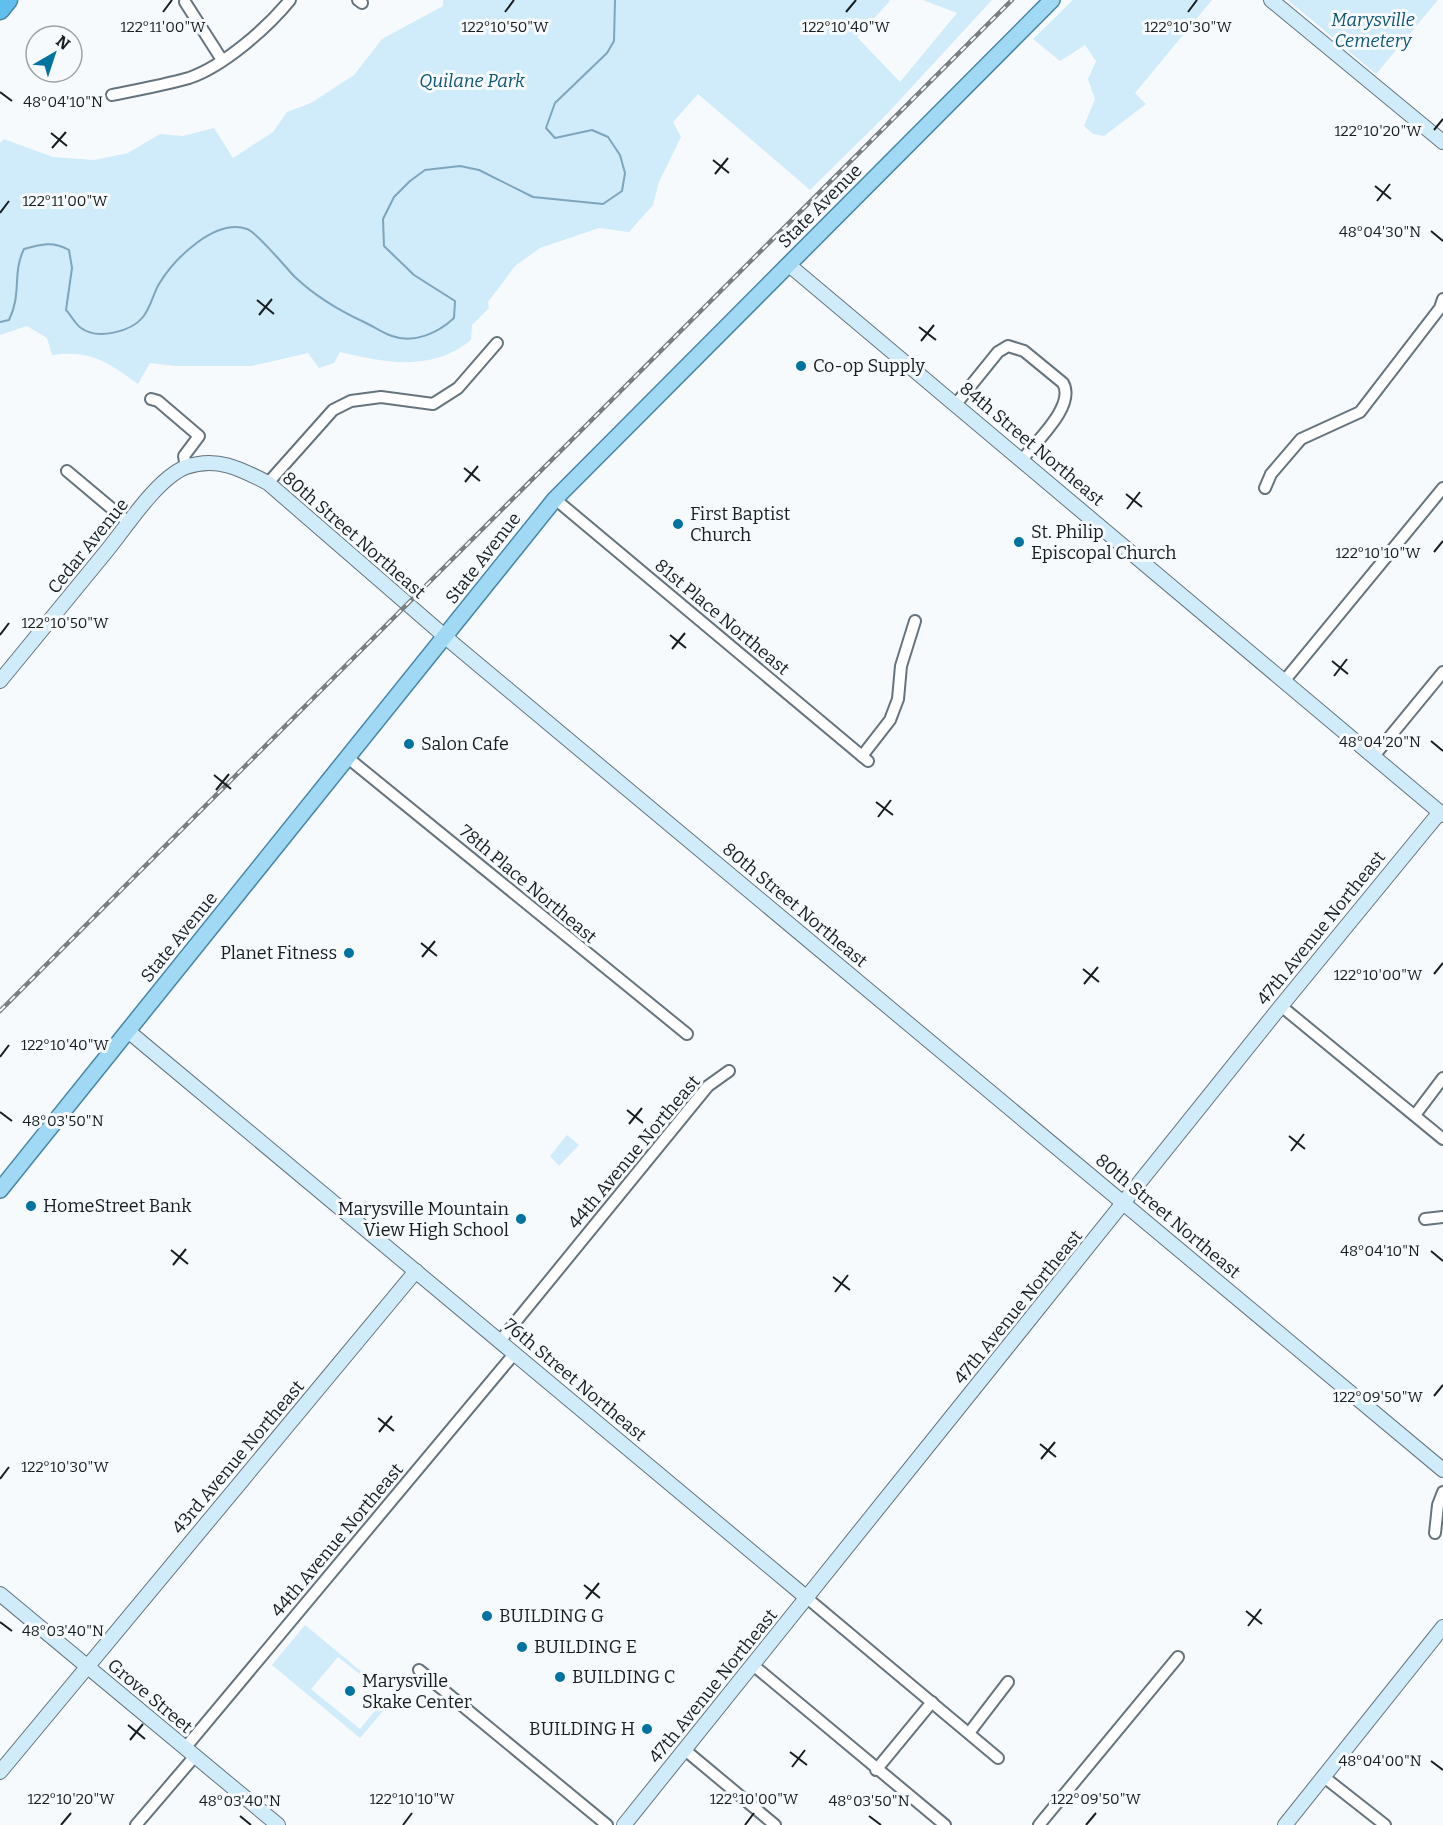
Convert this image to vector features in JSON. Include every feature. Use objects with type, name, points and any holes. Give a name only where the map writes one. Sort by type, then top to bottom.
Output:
[{"type":"highway","points":[[0,10],[8,0]]},
{"type":"main road","name":"State Avenue","points":[[0,1190],[555,499],[1053,0]]},
{"type":"street","points":[[112,96],[190,77],[222,60],[272,21],[290,0]]},
{"type":"street","points":[[1271,0],[1443,142]]},
{"type":"street","points":[[186,2],[222,60]]},
{"type":"street","name":"84th Street Northeast","points":[[789,265],[1442,814]]},
{"type":"street","points":[[1264,488],[1271,474],[1301,439],[1360,412],[1440,308],[1443,299]]},
{"type":"street","points":[[268,483],[333,410],[351,401],[381,397],[433,404],[458,388],[497,344]]},
{"type":"street","points":[[956,404],[998,352],[1013,346],[1024,351],[1063,383],[1066,389],[1066,403],[1022,460]]},
{"type":"street","points":[[151,399],[158,401],[199,436],[184,456],[186,467]]},
{"type":"street","name":"80th Street Northeast","points":[[186,467],[210,462],[236,466],[268,483],[445,637],[1443,1470]]},
{"type":"street","name":"Cedar Avenue","points":[[0,681],[160,487],[186,467]]},
{"type":"street","points":[[67,471],[129,523]]},
{"type":"street","points":[[1285,680],[1443,488]]},
{"type":"street","name":"81st Place Northeast","points":[[555,499],[865,758],[890,720],[898,699],[901,666],[915,621]]},
{"type":"street","points":[[1374,756],[1443,672]]},
{"type":"street","name":"78th Place Northeast","points":[[348,758],[687,1034]]},
{"type":"street","name":"47th Avenue Northeast","points":[[624,1825],[1281,1006],[1442,814]]},
{"type":"street","points":[[1281,1006],[1443,1139]]},
{"type":"street","name":"76th Street Northeast","points":[[128,1030],[998,1758]]},
{"type":"street","name":"44th Avenue Northeast","points":[[500,1341],[708,1086],[729,1071]]},
{"type":"street","points":[[1415,1115],[1443,1078]]},
{"type":"street","points":[[1425,1219],[1443,1217]]},
{"type":"street","name":"43rd Avenue Northeast","points":[[0,1772],[416,1271]]},
{"type":"street","name":"44th Avenue Northeast","points":[[136,1825],[190,1752],[514,1354]]},
{"type":"street","points":[[1435,1533],[1438,1505],[1443,1492]]},
{"type":"street","name":"Grove Street","points":[[0,1594],[278,1825]]},
{"type":"street","points":[[1285,1825],[1443,1627]]},
{"type":"street","points":[[1039,1825],[1178,1657]]},
{"type":"street","points":[[753,1665],[876,1770],[945,1825]]},
{"type":"street","points":[[419,1670],[607,1825]]},
{"type":"street","points":[[969,1733],[1008,1682]]},
{"type":"street","points":[[876,1770],[932,1702]]},
{"type":"street","points":[[685,1750],[775,1825]]},
{"type":"street","points":[[1324,1777],[1385,1825]]},
{"type":"green space","name":"Quilane Park","points":[[443,0],[888,0],[890,1],[857,37],[900,82],[957,13],[923,0],[992,0],[887,114],[810,190],[698,94],[673,122],[681,137],[659,182],[653,205],[629,232],[599,228],[540,248],[515,266],[488,302],[489,308],[472,325],[471,340],[441,357],[408,362],[374,359],[340,352],[334,363],[319,368],[308,353],[252,366],[175,366],[150,363],[138,384],[98,359],[78,354],[52,355],[47,338],[27,326],[0,335],[0,143],[4,139],[53,157],[94,160],[128,153],[160,134],[183,136],[214,128],[233,158],[273,132],[287,112],[311,103],[354,75],[382,39],[443,6]]},
{"type":"green space","points":[[1073,0],[1212,0],[1135,93],[1146,104],[1104,136],[1093,134],[1084,126],[1095,99],[1088,79],[1096,61],[1085,45],[1060,61],[1033,39]]},
{"type":"green space","name":"Marysville Cemetery","points":[[1288,0],[1438,0],[1376,74]]},
{"type":"green space","points":[[567,1135],[579,1145],[559,1166],[550,1156]]},
{"type":"green space","points":[[305,1625],[363,1673],[361,1675],[338,1657],[311,1689],[360,1729],[390,1693],[395,1697],[360,1738],[272,1665]]},
{"type":"waterway","points":[[0,322],[9,320],[13,310],[18,267],[24,249],[47,244],[58,245],[69,250],[72,268],[66,310],[77,324],[88,332],[114,333],[130,327],[143,317],[166,274],[185,253],[209,235],[222,229],[235,227],[252,232],[295,277],[319,296],[345,313],[385,333],[409,339],[425,336],[441,328],[454,318],[455,301],[414,275],[384,246],[383,219],[394,197],[425,170],[460,166],[479,170],[533,197],[603,204],[622,191],[625,173],[620,155],[608,137],[592,130],[555,138],[546,128],[555,103],[607,53],[614,41],[615,0]]},
{"type":"railway","points":[[0,1011],[1012,0]]},
{"type":"place","name":"Co-op Supply","points":[[801,366]]},
{"type":"place","name":"First Baptist Church","points":[[678,524]]},
{"type":"place","name":"St. Philip Episcopal Church","points":[[1019,542]]},
{"type":"place","name":"Salon Cafe","points":[[409,744]]},
{"type":"place","name":"Planet Fitness","points":[[349,953]]},
{"type":"place","name":"HomeStreet Bank","points":[[31,1206]]},
{"type":"place","name":"Marysville Mountain View High School","points":[[521,1219]]},
{"type":"place","name":"BUILDING G","points":[[487,1616]]},
{"type":"place","name":"BUILDING E","points":[[522,1647]]},
{"type":"place","name":"BUILDING C","points":[[560,1677]]},
{"type":"place","name":"Marysville Skake Center","points":[[350,1691]]},
{"type":"place","name":"BUILDING H","points":[[647,1729]]}]
